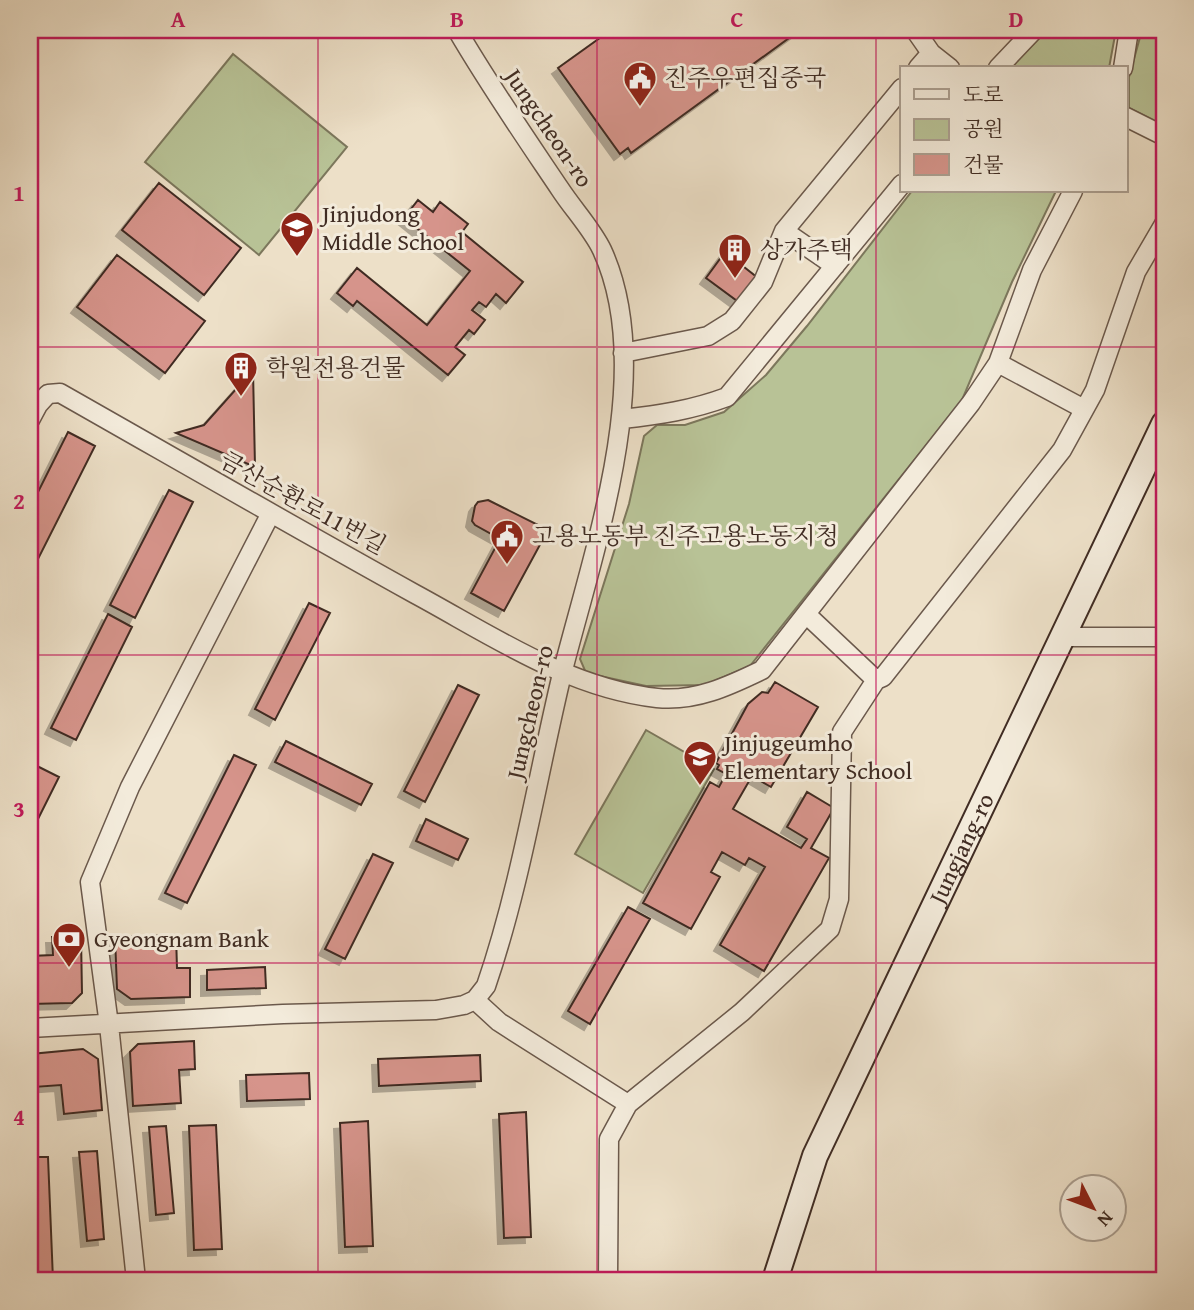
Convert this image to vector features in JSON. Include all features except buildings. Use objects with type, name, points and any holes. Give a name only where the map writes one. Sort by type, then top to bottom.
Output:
[{"type":"street","name":"Jungcheon-ro","points":[[457,30],[480,69],[601,250],[620,306],[623,353],[622,419],[609,490],[562,674],[516,884],[486,986],[475,1000]]},
{"type":"street","points":[[915,30],[931,53],[947,66]]},
{"type":"street","points":[[1000,66],[1034,30]]},
{"type":"street","points":[[1123,66],[1129,30]]},
{"type":"street","points":[[920,66],[931,53]]},
{"type":"street","points":[[623,353],[708,336],[732,321],[762,282],[784,230],[900,90]]},
{"type":"street","points":[[1128,118],[1164,136]]},
{"type":"street","points":[[622,419],[698,408],[727,397],[900,186]]},
{"type":"street","name":"금산순환로11번길","points":[[30,420],[48,394],[60,393],[562,674],[658,698],[702,695],[734,684],[762,670],[971,403],[998,363],[1032,270],[1072,192]]},
{"type":"street","points":[[608,1280],[609,1139],[628,1104],[742,1012],[830,929],[839,899],[842,732],[876,680],[883,677],[1062,450],[1095,390],[1136,272],[1164,224]]},
{"type":"street","points":[[784,230],[835,267]]},
{"type":"street","points":[[998,363],[1084,409]]},
{"type":"street","name":"Jungjang-ro","points":[[775,1280],[815,1156],[1164,424]]},
{"type":"street","points":[[136,1280],[109,1024],[90,882],[131,787],[271,513]]},
{"type":"street","points":[[806,614],[876,680]]},
{"type":"street","points":[[1061,637],[1164,637]]},
{"type":"street","points":[[30,1028],[283,1014],[436,1010],[464,1005],[475,1000],[499,1023],[628,1104]]},
{"type":"green space","points":[[1047,30],[1116,30],[1109,66],[1012,66]]},
{"type":"green space","points":[[1142,30],[1164,30],[1164,126],[1129,108],[1129,77]]},
{"type":"green space","points":[[233,54],[347,147],[259,255],[145,162]]},
{"type":"green space","points":[[911,192],[1056,192],[1012,282],[962,400],[750,666],[705,685],[646,686],[586,673],[580,659],[629,504],[644,436],[657,425],[685,425],[724,412],[766,375]]},
{"type":"green space","points":[[646,730],[714,769],[643,893],[575,854]]},
{"type":"place","name":"진주우편집중국","points":[[640,108]]},
{"type":"place","name":"Jinjudong Middle School","points":[[297,258]]},
{"type":"place","name":"상가주택","points":[[735,280]]},
{"type":"place","name":"학원전용건물","points":[[241,398]]},
{"type":"place","name":"고용노동부 진주고용노동지청","points":[[507,566]]},
{"type":"place","name":"Jinjugeumho Elementary School","points":[[700,787]]},
{"type":"place","name":"Gyeongnam Bank","points":[[69,969]]}]
